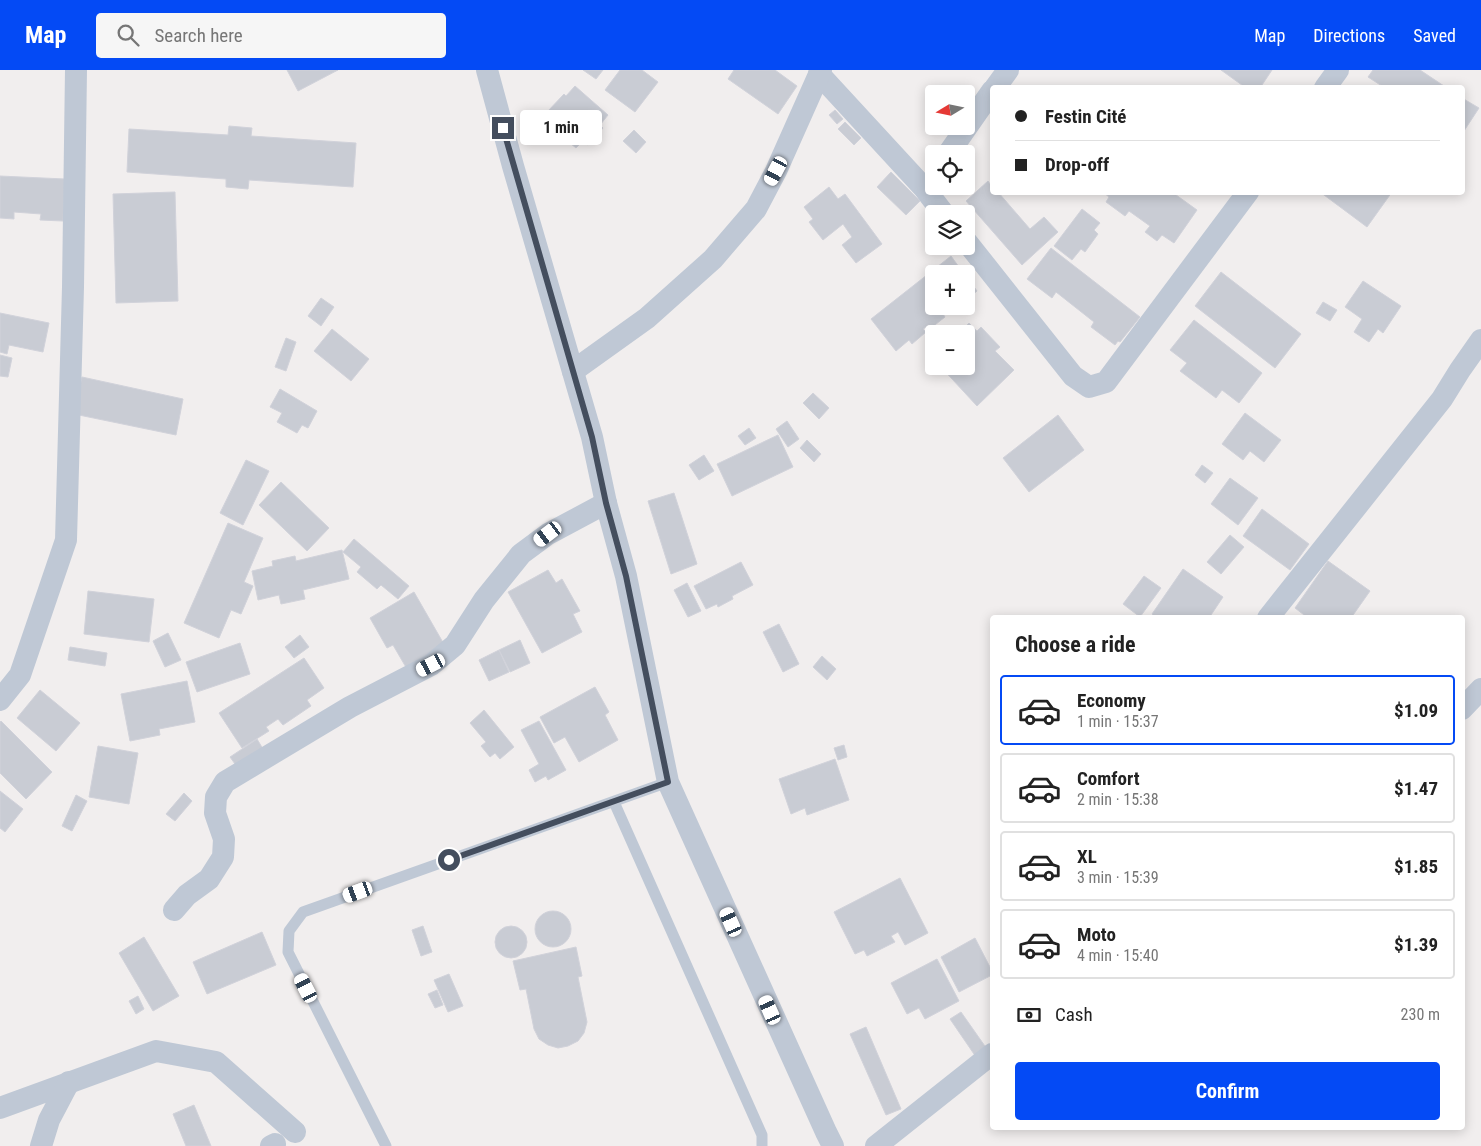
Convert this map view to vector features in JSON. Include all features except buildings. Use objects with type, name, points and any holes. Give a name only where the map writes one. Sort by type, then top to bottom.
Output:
[{"type":"street","points":[[0,700],[20,675],[66,540],[73,287],[76,70]]},
{"type":"street","points":[[487,70],[592,437],[606,503],[626,576],[668,782],[833,1146]]},
{"type":"street","points":[[997,85],[1008,70]]},
{"type":"street","points":[[1327,85],[1338,70]]},
{"type":"street","points":[[572,371],[654,312],[713,259],[756,209],[776,171],[820,72],[925,177]]},
{"type":"street","points":[[954,145],[990,94]]},
{"type":"street","points":[[975,252],[1073,376],[1088,387],[1106,382],[1246,195]]},
{"type":"street","points":[[1270,615],[1442,399],[1481,340]]},
{"type":"street","points":[[174,910],[187,895],[210,878],[223,857],[224,839],[215,813],[215,805],[216,798],[226,782],[350,708],[431,665],[455,645],[484,600],[521,554],[548,534],[606,503]]},
{"type":"street","points":[[1465,706],[1481,689]]},
{"type":"street","points":[[0,1108],[156,1051],[216,1062],[295,1132]]},
{"type":"street","points":[[876,1146],[990,1056]]},
{"type":"street","points":[[41,1146],[49,1120],[69,1082]]},
{"type":"lane","points":[[386,1146],[288,952],[289,931],[303,912],[668,782]]},
{"type":"lane","points":[[614,802],[762,1135],[762,1146]]},
{"type":"route","points":[[449,860],[668,782],[626,576],[606,503],[592,437],[503,128]]}]
